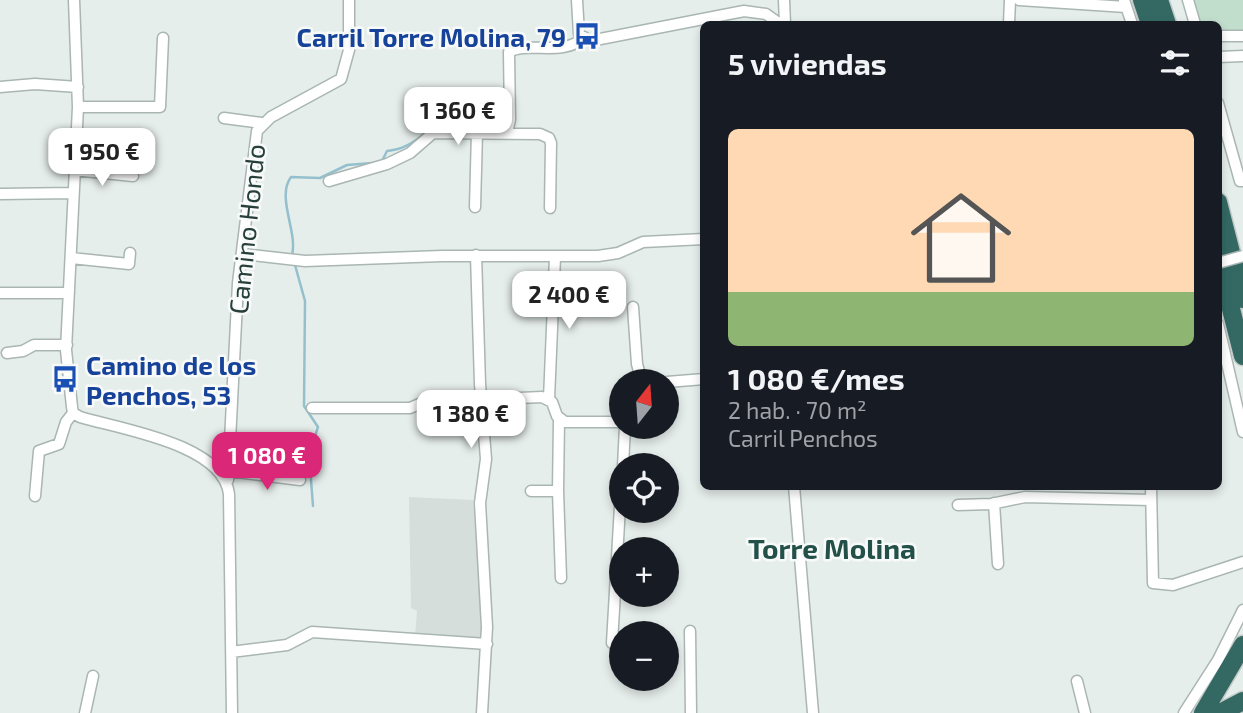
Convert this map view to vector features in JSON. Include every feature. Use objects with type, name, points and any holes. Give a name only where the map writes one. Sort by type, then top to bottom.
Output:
[{"type":"highway","points":[[1159,0],[1166,21]]},
{"type":"highway","points":[[1131,2],[1147,21]]},
{"type":"highway","points":[[1222,218],[1243,299]]},
{"type":"highway","points":[[1222,276],[1243,356]]},
{"type":"highway","points":[[1237,331],[1243,365]]},
{"type":"highway","points":[[1203,713],[1243,645]]},
{"type":"highway","points":[[1220,713],[1243,701]]},
{"type":"street","points":[[35,496],[39,451],[59,444],[66,422],[73,413],[66,345],[78,107],[74,0]]},
{"type":"street","name":"Camino Hondo","points":[[232,713],[226,472],[243,254],[256,137],[262,123],[341,79],[349,51],[349,0]]},
{"type":"street","points":[[578,0],[578,31],[583,38]]},
{"type":"street","points":[[710,20],[744,11],[781,21],[783,0]]},
{"type":"street","points":[[1009,21],[1010,0]]},
{"type":"street","points":[[1019,0],[1131,2],[1132,21]]},
{"type":"street","points":[[1188,0],[1194,21]]},
{"type":"street","points":[[507,132],[510,120],[509,52],[516,49],[548,49],[575,43],[583,38],[599,40],[700,22]]},
{"type":"street","points":[[1222,36],[1243,36]]},
{"type":"street","points":[[78,107],[160,107],[163,38]]},
{"type":"street","points":[[1222,57],[1243,56]]},
{"type":"street","points":[[0,88],[35,84],[78,87]]},
{"type":"street","points":[[1222,114],[1239,163],[1242,185]]},
{"type":"street","points":[[224,118],[262,123]]},
{"type":"street","points":[[475,207],[477,132]]},
{"type":"street","points":[[329,181],[387,164],[410,153],[433,133],[540,134],[551,140],[550,208]]},
{"type":"street","points":[[74,170],[133,176]]},
{"type":"street","points":[[0,194],[73,193]]},
{"type":"street","points":[[243,254],[305,261],[476,255],[555,257],[611,255],[655,240],[700,239]]},
{"type":"street","points":[[71,258],[129,264],[130,253]]},
{"type":"street","points":[[476,255],[486,468],[480,515],[487,644],[482,713]]},
{"type":"street","points":[[1222,260],[1243,256]]},
{"type":"street","points":[[555,257],[549,399],[559,419],[561,578]]},
{"type":"street","points":[[0,293],[69,293]]},
{"type":"street","points":[[633,307],[638,369]]},
{"type":"street","points":[[1222,341],[1243,432]]},
{"type":"street","points":[[7,353],[23,351],[34,345],[66,345]]},
{"type":"street","points":[[679,381],[700,379]]},
{"type":"street","points":[[312,408],[411,408],[424,402],[483,398],[549,399]]},
{"type":"street","points":[[73,413],[112,426],[150,434],[226,472],[300,480]]},
{"type":"street","points":[[559,419],[570,422],[609,422]]},
{"type":"street","points":[[794,490],[813,713]]},
{"type":"street","points":[[1152,490],[1153,583],[1173,585],[1243,562]]},
{"type":"street","points":[[531,491],[558,491]]},
{"type":"street","points":[[958,505],[995,503],[1025,497],[1151,500]]},
{"type":"street","points":[[995,503],[998,564]]},
{"type":"street","points":[[613,621],[619,523]]},
{"type":"street","points":[[1184,713],[1218,660],[1243,610]]},
{"type":"street","points":[[690,631],[691,713]]},
{"type":"street","points":[[232,652],[287,645],[312,632],[487,644]]},
{"type":"street","points":[[86,713],[93,676]]},
{"type":"street","points":[[1077,681],[1085,713]]},
{"type":"shaded area","points":[[409,497],[473,500],[483,635],[478,640],[415,636],[417,611],[411,608]]},
{"type":"green space","points":[[1188,0],[1243,0],[1243,36],[1222,36],[1222,21],[1194,21]]},
{"type":"waterway","points":[[382,161],[387,151],[404,147],[450,121],[456,89]]},
{"type":"waterway","points":[[292,255],[292,236],[286,204],[287,185],[291,177],[320,178],[347,165],[372,163]]},
{"type":"waterway","points":[[295,265],[305,301],[304,406],[318,427],[309,454],[313,506]]},
{"type":"place","name":"Carril Torre Molina, 79","points":[[587,36]]},
{"type":"place","name":"Camino de los Penchos, 53","points":[[65,379]]},
{"type":"district","name":"Torre Molina","points":[[832,548]]}]
